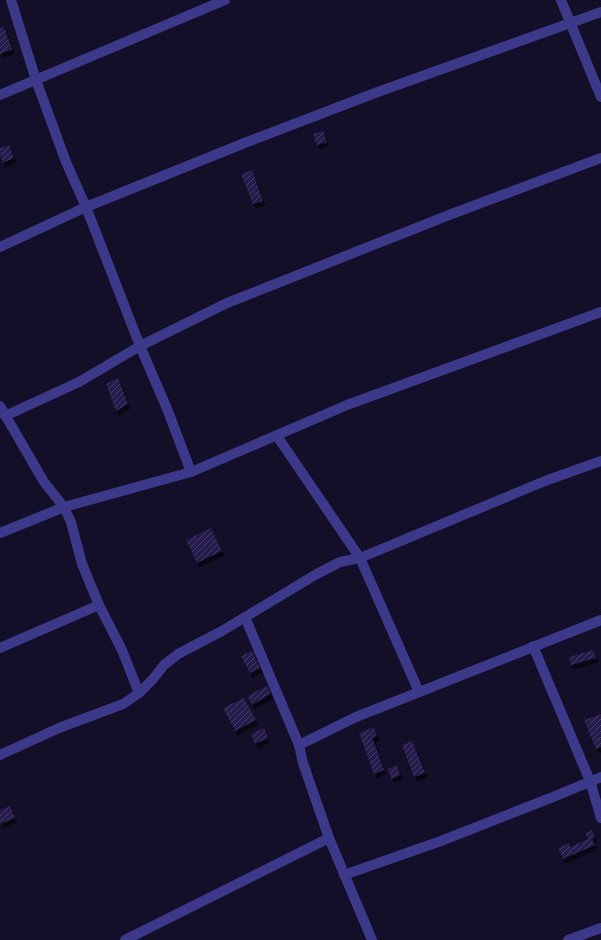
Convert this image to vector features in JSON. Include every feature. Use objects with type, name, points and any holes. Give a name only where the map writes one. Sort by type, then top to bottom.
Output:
[{"type":"street","points":[[11,0],[36,80],[66,162],[86,207],[191,472]]},
{"type":"street","points":[[0,95],[225,0]]},
{"type":"street","points":[[561,0],[601,97]]},
{"type":"street","points":[[0,246],[86,207],[247,142],[375,93],[601,12]]},
{"type":"street","points":[[5,416],[79,382],[140,346],[227,303],[449,215],[601,158]]},
{"type":"street","points":[[0,533],[64,507],[191,472],[347,405],[601,312]]},
{"type":"street","points":[[0,406],[44,482],[64,507],[71,522],[82,564],[99,605],[122,650],[139,693]]},
{"type":"street","points":[[277,436],[360,558],[419,692]]},
{"type":"street","points":[[0,755],[59,728],[123,704],[139,693],[164,665],[178,654],[222,631],[315,575],[340,562],[360,558],[545,482],[601,461]]},
{"type":"street","points":[[0,648],[99,605]]},
{"type":"street","points":[[245,617],[299,745],[303,763],[328,838],[372,940]]},
{"type":"street","points":[[299,745],[356,717],[601,620]]},
{"type":"street","points":[[534,646],[590,781],[601,818]]},
{"type":"street","points":[[344,874],[440,840],[601,777]]},
{"type":"street","points":[[125,940],[328,838]]},
{"type":"street","points":[[568,940],[601,928]]},
{"type":"building","points":[[4,27],[12,49],[0,54],[0,28]]},
{"type":"building","points":[[323,131],[327,142],[317,145],[313,134]]},
{"type":"building","points":[[9,145],[14,158],[3,163],[0,155],[0,148]]},
{"type":"building","points":[[252,170],[263,201],[253,204],[241,174]]},
{"type":"building","points":[[118,378],[128,404],[116,411],[106,384]]},
{"type":"building","points":[[211,528],[222,551],[197,563],[186,540]]},
{"type":"building","points":[[593,650],[596,658],[571,665],[569,657]]},
{"type":"building","points":[[252,651],[260,668],[250,673],[241,656]]},
{"type":"building","points":[[267,686],[271,694],[252,705],[247,696]]},
{"type":"building","points":[[244,698],[256,720],[235,731],[223,708]]},
{"type":"building","points":[[601,714],[601,747],[596,749],[584,720]]},
{"type":"building","points":[[374,727],[377,736],[372,738],[384,770],[374,774],[359,733]]},
{"type":"building","points":[[264,728],[268,738],[255,744],[251,734]]},
{"type":"building","points":[[412,741],[425,773],[414,777],[402,745]]},
{"type":"building","points":[[397,765],[400,775],[391,779],[388,769]]},
{"type":"building","points":[[10,806],[15,818],[0,824],[0,810]]},
{"type":"building","points":[[592,830],[595,838],[592,839],[595,845],[563,859],[558,848],[569,843],[570,847],[588,839],[585,833]]}]
